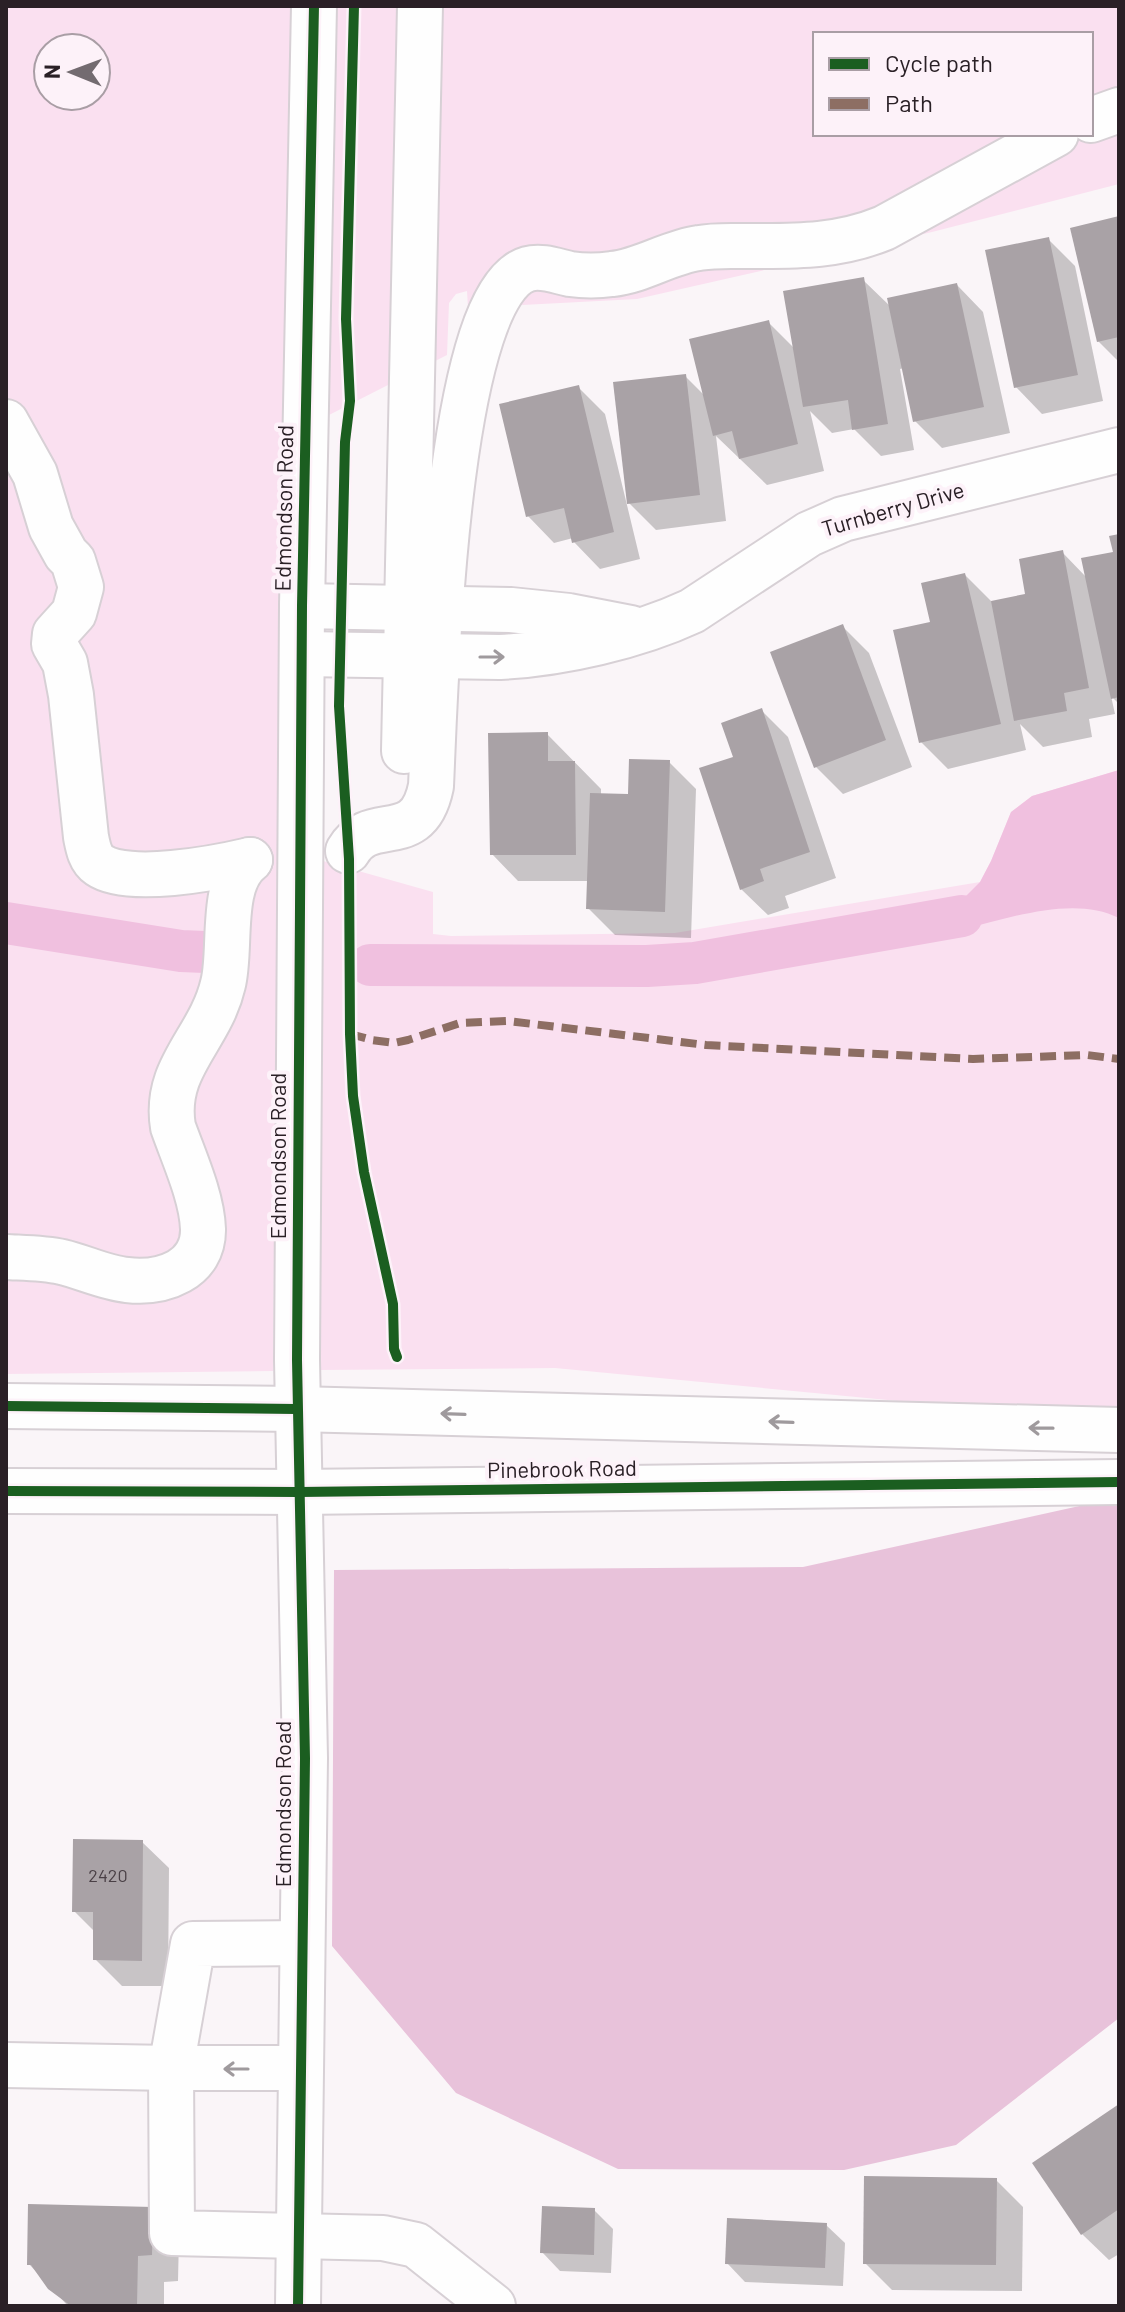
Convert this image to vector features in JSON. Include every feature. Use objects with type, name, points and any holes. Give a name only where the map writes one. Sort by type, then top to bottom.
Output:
[{"type":"street","name":"Edmondson Road","points":[[298,2306],[305,1758],[296,1409],[302,606],[314,6]]},
{"type":"street","points":[[348,851],[353,842],[363,836],[402,825],[422,656],[420,6]]},
{"type":"street","points":[[1093,119],[1119,110]]},
{"type":"street","points":[[424,608],[451,497],[470,376],[493,308],[501,291],[514,276],[527,269],[543,268],[572,274],[615,274],[694,248],[816,244],[861,238],[1052,136]]},
{"type":"street","points":[[6,422],[35,474],[51,527],[73,561],[81,587],[74,613],[55,634],[54,644],[65,663],[71,695],[90,853],[98,864],[133,876],[250,860],[240,869],[232,894],[226,965],[218,1001],[174,1084],[173,1127],[201,1214],[203,1232],[194,1261],[167,1277],[141,1281],[124,1280],[58,1261],[6,1257]]},
{"type":"street","name":"Turnberry Drive","points":[[302,654],[532,655],[564,650],[673,620],[692,611],[809,534],[843,519],[1119,450]]},
{"type":"street","name":"Turnberry Drive","points":[[302,606],[539,613],[641,630]]},
{"type":"street","points":[[6,1406],[296,1409],[1119,1430]]},
{"type":"street","name":"Pinebrook Road","points":[[6,1491],[299,1492],[1119,1482]]},
{"type":"street","points":[[302,1943],[193,1944],[171,2068],[172,2233],[404,2241],[426,2252],[493,2306]]},
{"type":"street","points":[[6,2065],[301,2068]]},
{"type":"shaded area","points":[[6,6],[291,6],[279,605],[273,1371],[6,1374]]},
{"type":"shaded area","points":[[337,6],[1119,6],[1119,184],[932,232],[637,299],[468,308],[467,291],[456,294],[449,303],[447,355],[329,415]]},
{"type":"shaded area","points":[[1119,770],[1119,1409],[914,1405],[555,1368],[319,1370],[323,861],[433,892],[433,934],[675,933],[980,882],[1011,812],[1032,796]]},
{"type":"shaded area","points":[[1119,770],[1119,918],[1101,911],[1062,908],[964,929],[960,902],[980,882],[1011,812],[1032,796]]},
{"type":"shaded area","points":[[1093,1503],[1119,1503],[1119,2018],[956,2145],[844,2170],[618,2169],[456,2093],[332,1946],[334,1570],[803,1567]]},
{"type":"building","points":[[1119,216],[1119,337],[1097,342],[1070,228]]},
{"type":"building","points":[[1049,237],[1078,375],[1014,388],[985,250]]},
{"type":"building","points":[[864,277],[888,424],[852,430],[848,400],[803,407],[783,291]]},
{"type":"building","points":[[957,283],[984,407],[913,422],[887,298]]},
{"type":"building","points":[[769,320],[798,444],[739,459],[732,431],[713,436],[689,339]]},
{"type":"building","points":[[686,374],[700,495],[627,504],[613,382]]},
{"type":"building","points":[[579,385],[614,532],[572,543],[564,508],[526,517],[499,404]]},
{"type":"building","points":[[1119,534],[1119,697],[1111,699],[1081,558],[1113,552],[1109,536]]},
{"type":"building","points":[[1063,550],[1089,688],[1064,693],[1067,711],[1014,721],[991,601],[1025,594],[1019,559]]},
{"type":"building","points":[[965,573],[1001,724],[919,743],[893,630],[930,622],[921,583]]},
{"type":"building","points":[[843,624],[886,740],[814,768],[770,652]]},
{"type":"building","points":[[762,708],[810,852],[760,869],[764,881],[740,890],[699,768],[733,757],[721,723]]},
{"type":"building","points":[[548,732],[548,761],[575,761],[576,855],[490,855],[488,733]]},
{"type":"building","points":[[629,759],[670,760],[665,912],[586,909],[590,793],[628,794]]},
{"type":"building","points":[[73,1839],[143,1840],[142,1961],[93,1960],[93,1912],[72,1912]]},
{"type":"building","points":[[1119,2104],[1119,2209],[1081,2235],[1032,2163]]},
{"type":"building","points":[[864,2176],[997,2178],[996,2265],[863,2264]]},
{"type":"building","points":[[28,2204],[153,2207],[152,2255],[138,2256],[137,2306],[71,2306],[48,2289],[31,2265],[27,2265]]},
{"type":"building","points":[[542,2206],[595,2208],[594,2255],[540,2253]]},
{"type":"building","points":[[727,2218],[827,2223],[825,2268],[725,2264]]},
{"type":"waterway","points":[[370,965],[647,966],[695,963],[962,916]]},
{"type":"waterway","points":[[6,923],[181,951],[205,952]]},
{"type":"marked path","points":[[350,1034],[394,1043],[460,1023],[508,1021],[706,1045],[973,1059],[1087,1055],[1119,1059]]},
{"type":"cycle path","points":[[298,2306],[305,1758],[297,1360],[302,606],[314,6]]},
{"type":"cycle path","points":[[354,6],[346,319],[350,401],[345,442],[339,706],[349,859],[353,1096],[364,1172],[393,1304],[397,1357]]},
{"type":"cycle path","points":[[6,1406],[296,1409]]},
{"type":"cycle path","points":[[6,1491],[299,1492],[1119,1482]]}]
